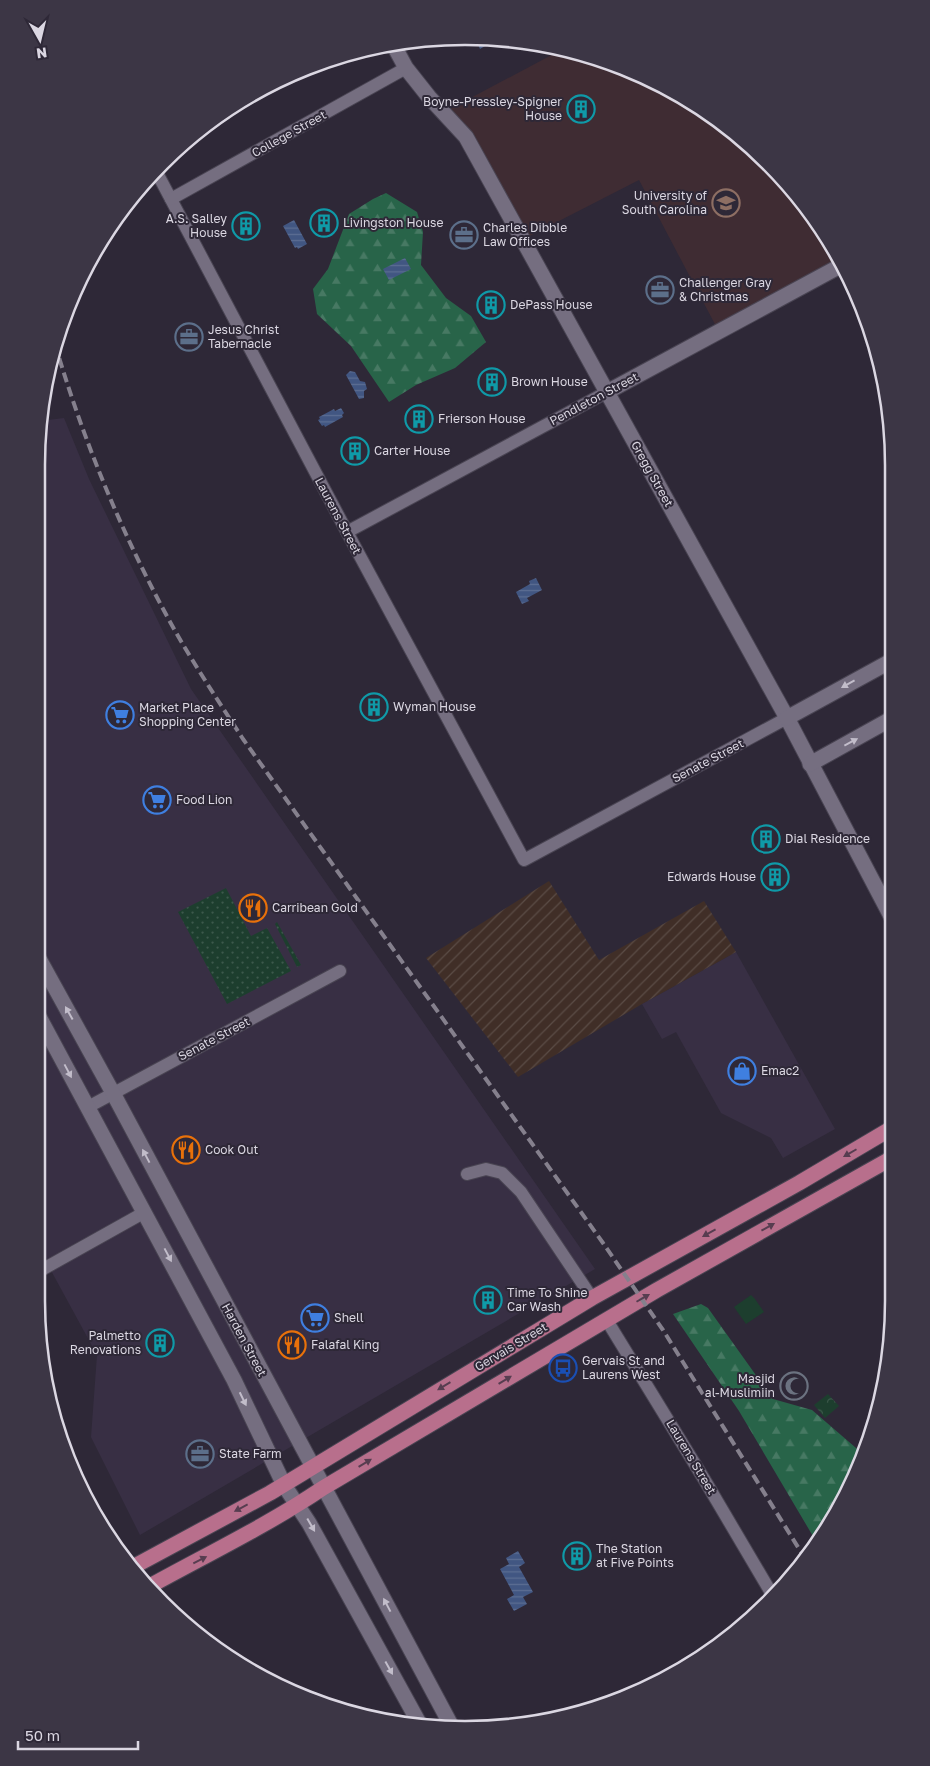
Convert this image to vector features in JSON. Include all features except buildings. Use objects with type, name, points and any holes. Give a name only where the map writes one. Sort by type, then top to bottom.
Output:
[{"type":"main road","name":"Gregg Street","points":[[397,51],[406,68],[429,97],[466,137],[787,718],[885,905]]},
{"type":"main road","name":"Pendleton Street","points":[[607,392],[836,268]]},
{"type":"main road","name":"Senate Street","points":[[787,718],[885,664]]},
{"type":"main road","points":[[810,764],[885,722]]},
{"type":"main road","name":"Harden Street","points":[[45,969],[449,1720]]},
{"type":"main road","points":[[45,1029],[234,1380],[284,1485],[298,1505],[416,1718]]},
{"type":"main road","name":"Gervais Street","points":[[138,1564],[284,1485],[312,1466],[592,1298],[799,1183],[885,1132]]},
{"type":"main road","name":"Gervais Street","points":[[154,1584],[298,1505],[323,1488],[606,1320],[885,1162]]},
{"type":"street","name":"College Street","points":[[171,199],[406,68]]},
{"type":"street","name":"Laurens Street","points":[[159,177],[347,532],[524,860]]},
{"type":"street","name":"Pendleton Street","points":[[347,532],[607,392]]},
{"type":"street","name":"Senate Street","points":[[524,860],[787,718]]},
{"type":"street","name":"Senate Street","points":[[88,1107],[340,971]]},
{"type":"street","points":[[467,1174],[486,1169],[502,1173],[521,1192],[592,1298]]},
{"type":"street","points":[[45,1268],[145,1212]]},
{"type":"street","name":"Laurens Street","points":[[606,1320],[709,1487],[770,1590]]},
{"type":"shaded area","name":"University of South Carolina","points":[[553,54],[600,67],[626,77],[675,101],[721,132],[742,149],[781,188],[798,209],[835,267],[718,330],[639,180],[518,242],[448,110]]},
{"type":"shaded area","points":[[64,418],[89,479],[191,689],[595,1269],[140,1535],[91,1437],[97,1355],[45,1260],[45,465],[48,420]]},
{"type":"shaded area","points":[[549,881],[599,960],[704,901],[736,952],[642,1004],[518,1077],[426,958]]},
{"type":"shaded area","points":[[736,952],[835,1129],[783,1158],[771,1138],[721,1113],[676,1032],[662,1039],[642,1004]]},
{"type":"green space","points":[[386,193],[417,212],[423,232],[421,265],[446,298],[471,316],[486,342],[455,368],[416,385],[389,402],[351,346],[317,314],[313,289],[328,269],[349,214]]},
{"type":"green space","points":[[226,888],[251,936],[267,928],[291,971],[227,1004],[178,912]]},
{"type":"green space","points":[[277,922],[301,965],[297,967],[275,924]]},
{"type":"green space","points":[[751,1295],[764,1312],[746,1324],[734,1307]]},
{"type":"green space","points":[[701,1304],[708,1308],[773,1399],[812,1410],[858,1450],[842,1487],[813,1536],[739,1411],[673,1314]]},
{"type":"green space","points":[[828,1394],[839,1406],[825,1418],[814,1405]]},
{"type":"water","points":[[294,220],[307,244],[298,249],[297,247],[295,248],[283,226]]},
{"type":"water","points":[[405,258],[411,269],[389,280],[383,269]]},
{"type":"water","points":[[350,371],[355,372],[360,381],[365,382],[367,389],[364,391],[364,398],[359,399],[346,375]]},
{"type":"water","points":[[341,408],[344,413],[343,417],[325,427],[324,425],[322,426],[318,420],[320,419],[319,417],[334,409],[335,411]]},
{"type":"water","points":[[536,578],[542,590],[527,598],[529,601],[522,604],[516,592],[530,584],[529,581]]},
{"type":"water","points":[[518,1551],[525,1563],[519,1567],[533,1592],[523,1597],[527,1604],[514,1611],[507,1599],[514,1595],[500,1569],[509,1564],[506,1558]]},
{"type":"railway","points":[[59,357],[92,454],[122,525],[174,629],[199,670],[243,739],[663,1330],[801,1552]]},
{"type":"place","name":"Boyne-Pressley-Spigner House","points":[[581,109]]},
{"type":"place","name":"University of South Carolina","points":[[726,203]]},
{"type":"place","name":"Livingston House","points":[[324,223]]},
{"type":"place","name":"A.S. Salley House","points":[[246,226]]},
{"type":"place","name":"Charles Dibble Law Offices","points":[[464,235]]},
{"type":"place","name":"Challenger Gray & Christmas","points":[[660,290]]},
{"type":"place","name":"DePass House","points":[[491,305]]},
{"type":"place","name":"Jesus Christ Tabernacle","points":[[189,337]]},
{"type":"place","name":"Brown House","points":[[492,382]]},
{"type":"place","name":"Frierson House","points":[[419,419]]},
{"type":"place","name":"Carter House","points":[[355,451]]},
{"type":"place","name":"Wyman House","points":[[374,707]]},
{"type":"place","name":"Market Place Shopping Center","points":[[120,715]]},
{"type":"place","name":"Food Lion","points":[[157,800]]},
{"type":"place","name":"Dial Residence","points":[[766,839]]},
{"type":"place","name":"Edwards House","points":[[775,877]]},
{"type":"place","name":"Carribean Gold","points":[[253,908]]},
{"type":"place","name":"Emac2","points":[[742,1071]]},
{"type":"place","name":"Cook Out","points":[[186,1150]]},
{"type":"place","name":"Time To Shine Car Wash","points":[[488,1300]]},
{"type":"place","name":"Shell","points":[[315,1318]]},
{"type":"place","name":"Palmetto Renovations","points":[[160,1343]]},
{"type":"place","name":"Falafal King","points":[[292,1345]]},
{"type":"place","name":"Gervais St and Laurens West","points":[[563,1368]]},
{"type":"place","name":"Masjid al-Muslimiin","points":[[794,1386]]},
{"type":"place","name":"State Farm","points":[[200,1454]]},
{"type":"place","name":"The Station at Five Points","points":[[577,1556]]}]
